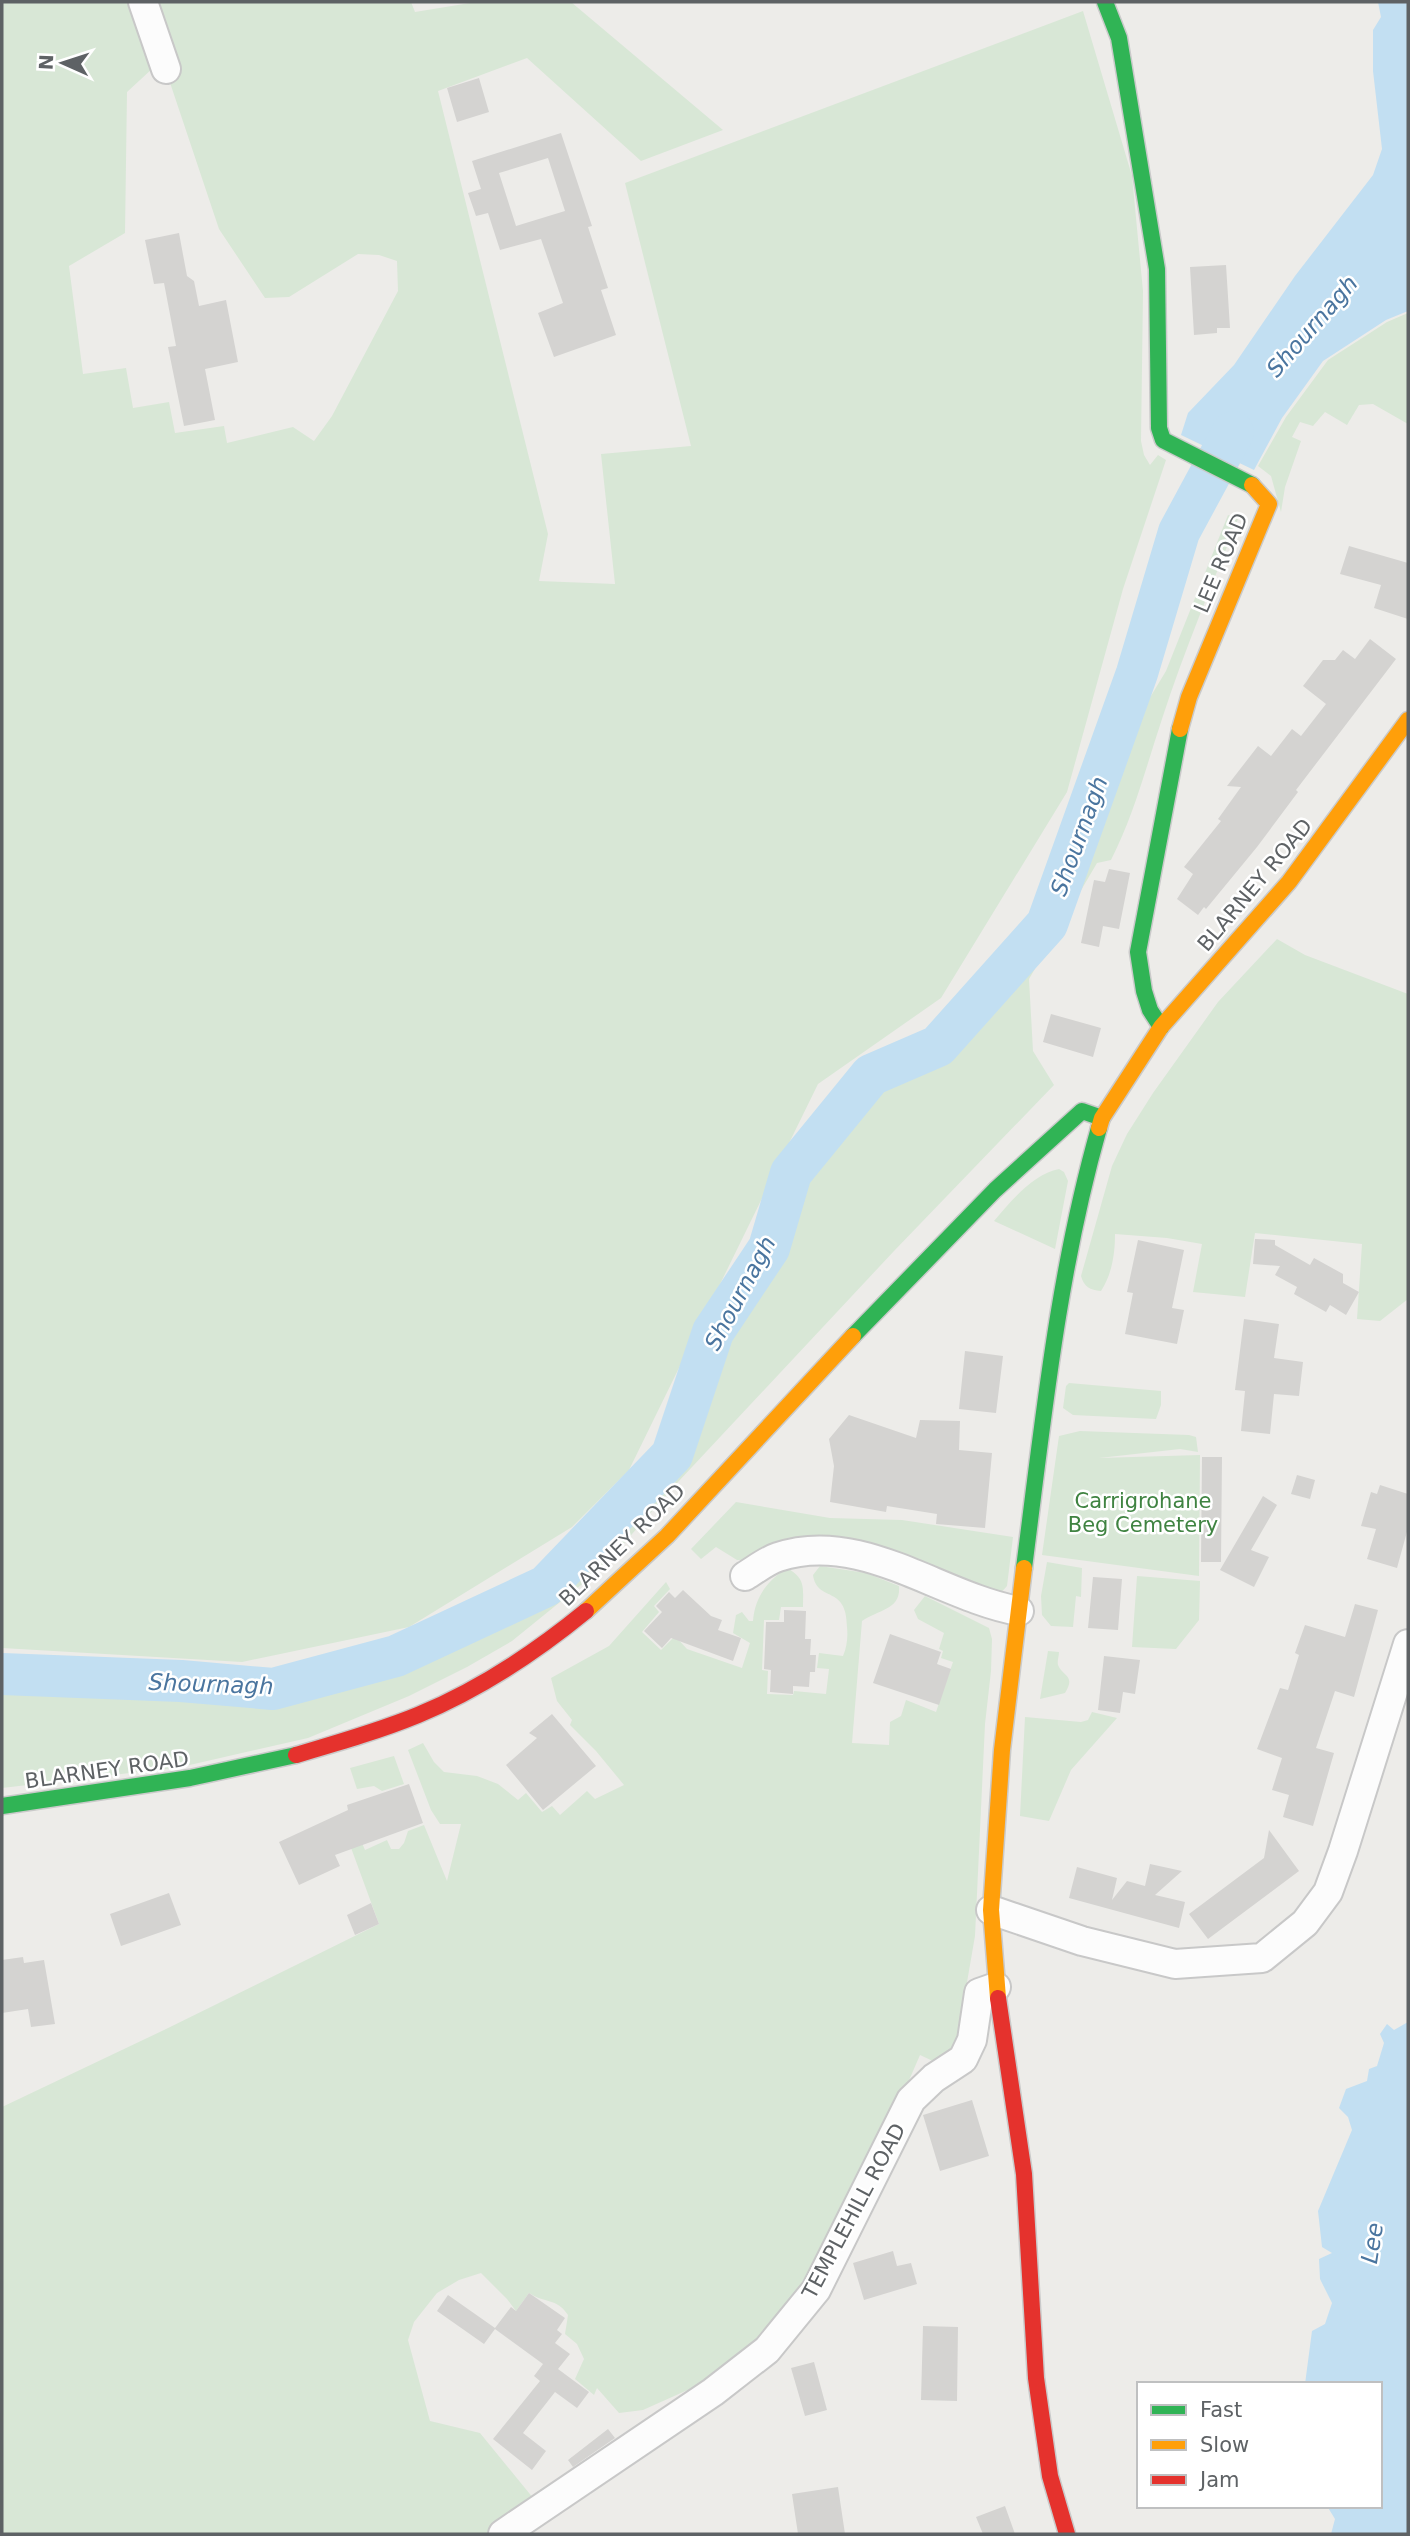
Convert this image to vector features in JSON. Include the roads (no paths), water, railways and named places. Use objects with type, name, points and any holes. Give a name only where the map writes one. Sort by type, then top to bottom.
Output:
[{"type":"main road","name":"LEE ROAD","points":[[1105,2],[1119,38],[1157,269],[1159,428],[1163,440],[1252,485],[1269,504],[1189,697],[1175,748],[1138,952],[1139,978],[1150,1013],[1161,1027]]},
{"type":"main road","name":"BLARNEY ROAD","points":[[1068,2534],[1050,2476],[1038,2390],[1024,2174],[996,1987],[991,1910],[1002,1750],[1054,1345],[1069,1250],[1085,1177],[1102,1118],[1161,1027],[1289,882],[1408,720]]},
{"type":"main road","name":"BLARNEY ROAD","points":[[2,1806],[158,1785],[226,1773],[303,1754],[427,1711],[493,1678],[574,1622],[640,1563],[968,1215],[1033,1152],[1082,1111],[1102,1118]]},
{"type":"street","points":[[143,2],[166,69]]},
{"type":"street","points":[[745,1576],[777,1558],[811,1552],[846,1553],[880,1560],[990,1605],[1019,1611]]},
{"type":"street","points":[[991,1910],[1082,1941],[1175,1964],[1262,1958],[1269,1954],[1305,1923],[1328,1892],[1408,1644]]},
{"type":"street","name":"TEMPLEHILL ROAD","points":[[503,2534],[713,2392],[767,2350],[816,2290],[911,2100],[934,2078],[963,2059],[972,2040],[979,1993],[996,1987]]},
{"type":"water","points":[[1378,2],[1408,2],[1408,311],[1386,320],[1323,361],[1282,418],[1254,470],[1181,435],[1188,413],[1234,365],[1295,276],[1373,175],[1382,149],[1373,71],[1373,30],[1381,17]]},
{"type":"water","name":"Lee","points":[[1408,2022],[1408,2534],[1331,2534],[1335,2519],[1328,2508],[1382,2508],[1382,2382],[1305,2382],[1312,2331],[1325,2324],[1332,2303],[1320,2279],[1319,2259],[1332,2253],[1322,2247],[1318,2211],[1352,2130],[1348,2117],[1339,2108],[1346,2089],[1367,2081],[1369,2069],[1377,2066],[1384,2043],[1380,2034],[1387,2024],[1394,2030]]},
{"type":"waterway","name":"Shournagh","points":[[2,1674],[181,1681],[273,1689],[396,1656],[546,1586],[672,1455],[713,1332],[769,1248],[791,1173],[871,1075],[938,1046],[1047,924],[1137,673],[1179,532],[1233,432]]},
{"type":"park label","name":"Carrigrohane Beg Cemetery","points":[[1143,1513]]}]
